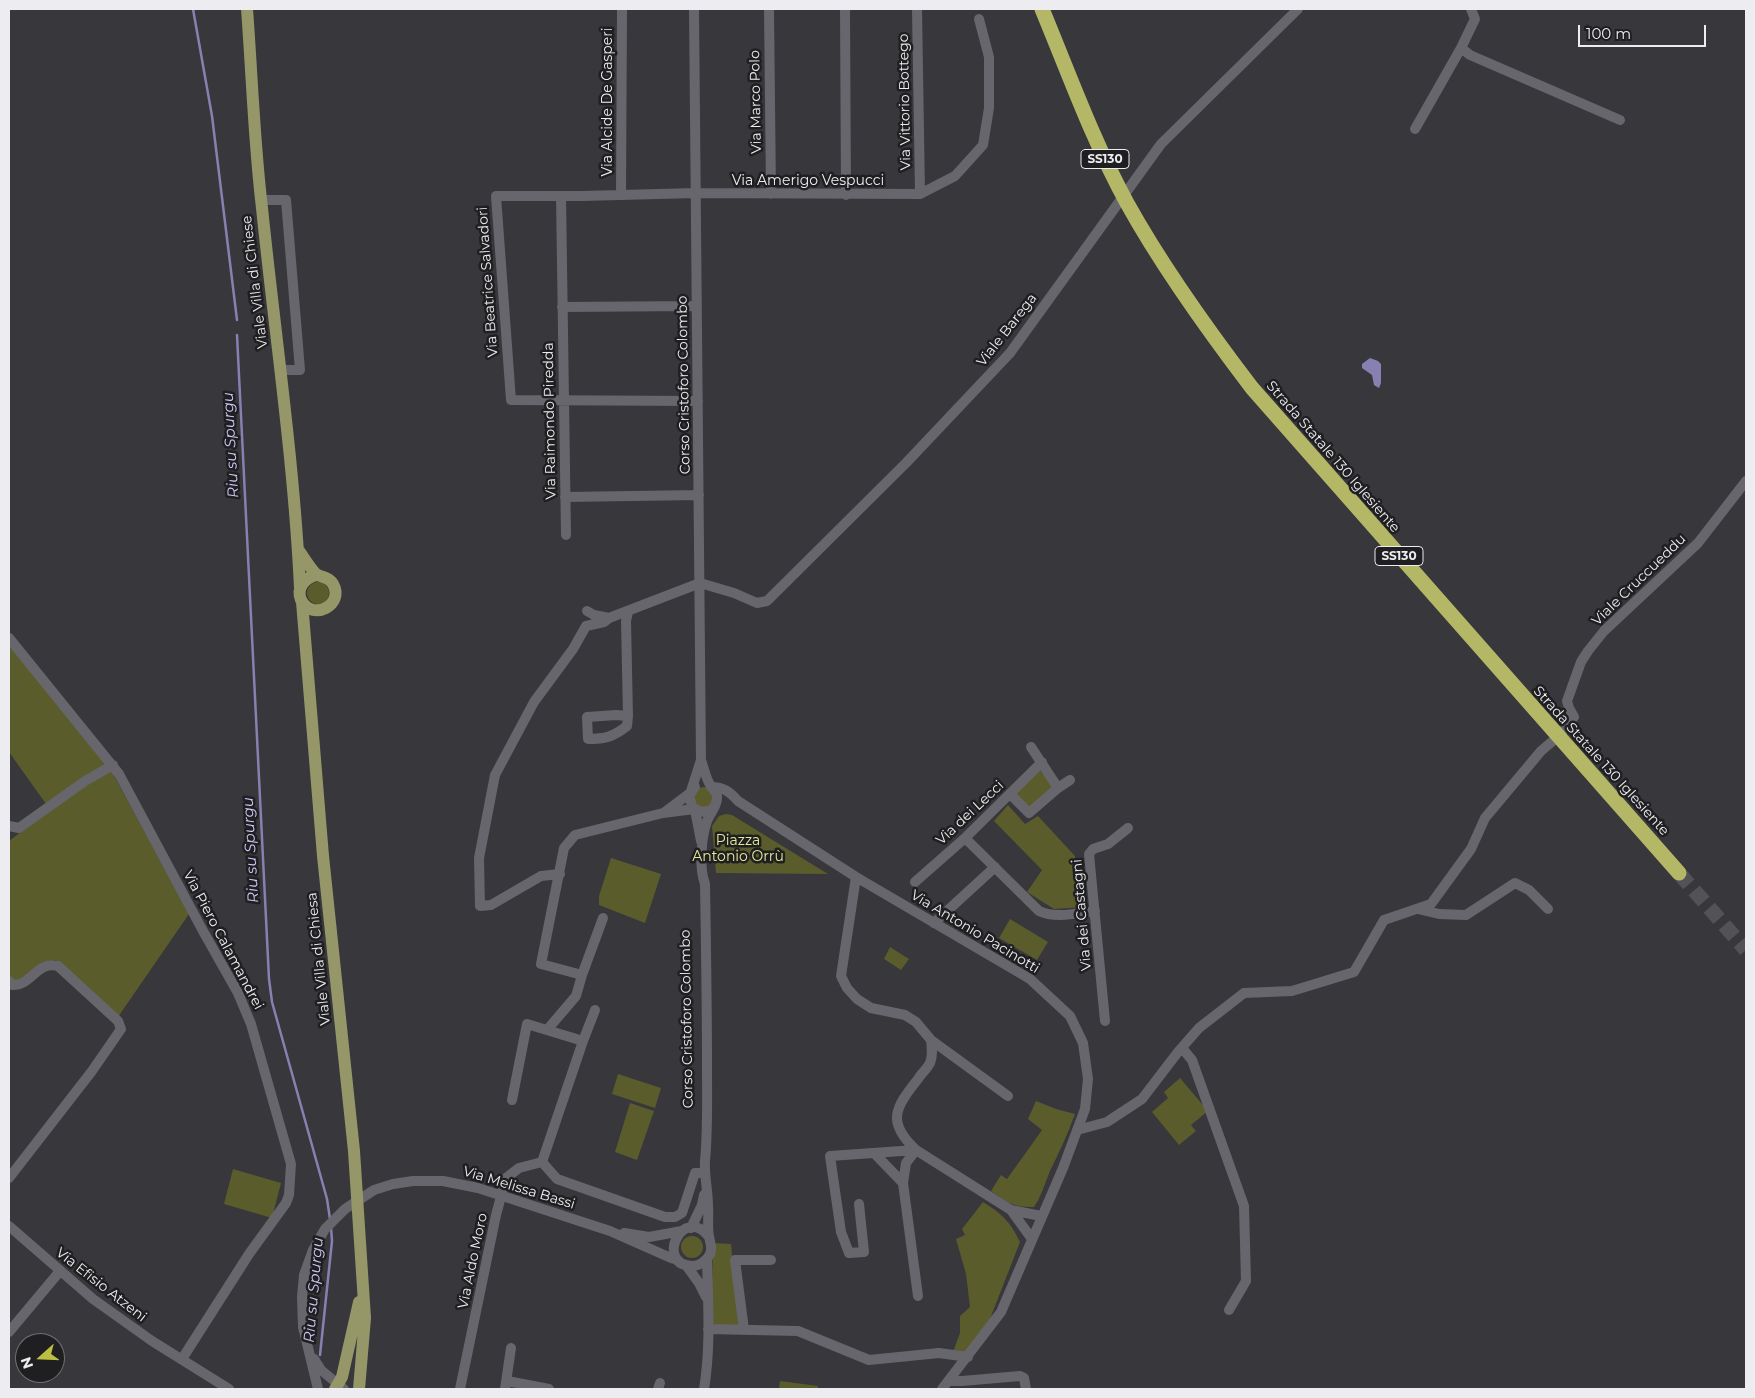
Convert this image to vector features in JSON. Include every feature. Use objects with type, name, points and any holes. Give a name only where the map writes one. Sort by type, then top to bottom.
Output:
[{"type":"highway","name":"Strada Statale 130 Iglesiente","points":[[1042,9],[1108,166],[1139,223],[1206,328],[1252,388],[1679,873]]},
{"type":"main road","name":"Viale Villa di Chiese","points":[[247,9],[261,200],[281,370],[299,551]]},
{"type":"main road","points":[[299,551],[317,575]]},
{"type":"main road","name":"Viale Villa di Chiesa","points":[[299,551],[300,588],[306,629],[323,856],[354,1151],[365,1318],[359,1389]]},
{"type":"main road","points":[[300,588],[306,579],[322,575],[332,582],[336,592],[328,608],[317,611],[302,602]]},
{"type":"main road","points":[[306,629],[317,611]]},
{"type":"main road","name":"Viale Villa di Chiesa","points":[[339,1387],[362,1287]]},
{"type":"street","name":"Via Alcide De Gasperi","points":[[621,195],[622,9]]},
{"type":"street","name":"Corso Cristoforo Colombo","points":[[694,9],[701,760],[689,800],[695,809],[702,852]]},
{"type":"street","name":"Via Marco Polo","points":[[769,9],[771,194]]},
{"type":"street","points":[[845,9],[846,195]]},
{"type":"street","name":"Via Vittorio Bottego","points":[[917,9],[920,194]]},
{"type":"street","name":"Viale Barega","points":[[700,583],[734,593],[757,603],[767,601],[906,463],[1010,353],[1161,144],[1298,9]]},
{"type":"street","points":[[1415,129],[1475,20],[1471,9]]},
{"type":"street","points":[[920,194],[955,176],[983,145],[990,108],[989,57],[979,19]]},
{"type":"street","points":[[1461,48],[1470,55],[1620,120]]},
{"type":"street","name":"Via Amerigo Vespucci","points":[[621,195],[696,193],[920,194]]},
{"type":"street","name":"Via Beatrice Salvadori","points":[[563,399],[511,400],[496,196],[621,195]]},
{"type":"street","name":"Via Raimondo Piredda","points":[[561,196],[566,535]]},
{"type":"street","points":[[261,200],[286,200],[300,370],[281,370]]},
{"type":"street","points":[[562,306],[697,306]]},
{"type":"street","points":[[563,399],[698,401]]},
{"type":"street","name":"Viale Cruccueddu","points":[[1563,732],[1574,717],[1568,708],[1567,701],[1581,662],[1588,651],[1604,631],[1698,543],[1746,481]]},
{"type":"street","points":[[565,497],[699,494]]},
{"type":"street","points":[[560,874],[541,876],[491,905],[480,906],[479,858],[495,776],[537,698],[573,649],[586,626],[604,622],[609,618],[700,583]]},
{"type":"street","points":[[587,611],[594,615],[609,618]]},
{"type":"street","points":[[628,612],[626,621],[628,716],[627,726],[605,739],[588,739],[587,717],[628,716]]},
{"type":"street","name":"Via Piero Calamandrei","points":[[9,638],[113,765],[238,994],[252,1024],[292,1164],[289,1195],[286,1203],[249,1254],[182,1359]]},
{"type":"street","points":[[1077,1130],[1107,1122],[1142,1099],[1199,1028],[1244,993],[1292,991],[1354,972],[1384,920],[1431,904],[1471,849],[1485,818],[1541,751],[1554,740]]},
{"type":"street","points":[[1031,747],[1058,788]]},
{"type":"street","name":"Corso Cristoforo Colombo","points":[[701,760],[717,796],[706,824],[702,852],[702,876],[705,884],[707,994],[705,1167],[711,1249],[707,1259],[708,1330],[707,1368],[704,1389]]},
{"type":"street","name":"Via dei Lecci","points":[[915,882],[965,838],[1042,762]]},
{"type":"street","points":[[9,826],[19,828],[85,780],[113,765]]},
{"type":"street","points":[[1010,794],[1029,813],[1070,780]]},
{"type":"street","points":[[664,813],[698,785],[706,784],[711,786]]},
{"type":"street","name":"Via Antonio Pacinotti","points":[[711,786],[721,787],[730,792],[738,802],[856,877],[1030,979],[1070,1016],[1083,1043],[1088,1079],[1085,1109],[1063,1168],[1001,1312],[942,1389]]},
{"type":"street","points":[[582,975],[541,964],[564,848],[575,835],[664,813],[695,809],[704,812],[724,801],[738,802]]},
{"type":"street","name":"Via dei Castagni","points":[[1105,1020],[1089,854],[1093,849],[1108,844],[1128,828]]},
{"type":"street","points":[[965,838],[1034,908],[1045,914],[1061,915],[1095,911]]},
{"type":"street","points":[[934,923],[995,867]]},
{"type":"street","points":[[856,877],[841,976],[847,988],[857,999],[871,1008],[905,1015],[916,1022],[931,1040],[1008,1096]]},
{"type":"street","points":[[1417,909],[1439,914],[1466,915],[1515,882],[1529,890],[1548,909]]},
{"type":"street","points":[[547,1030],[576,996],[603,918]]},
{"type":"street","points":[[9,981],[12,985],[22,984],[44,966],[49,964],[58,966],[118,1021],[121,1029],[92,1071],[9,1178]]},
{"type":"street","points":[[595,1010],[542,1162],[558,1179],[665,1217],[675,1217],[682,1213],[695,1173],[705,1167]]},
{"type":"street","points":[[512,1100],[527,1024],[584,1041]]},
{"type":"street","points":[[931,1040],[932,1052],[930,1063],[903,1097],[897,1112],[897,1128],[905,1140],[916,1150],[1011,1210],[1041,1216]]},
{"type":"street","points":[[1182,1048],[1192,1060],[1244,1206],[1246,1282],[1229,1310]]},
{"type":"street","points":[[860,1204],[864,1252],[849,1253],[841,1232],[830,1156],[916,1150]]},
{"type":"street","points":[[916,1150],[906,1163],[903,1183],[918,1296]]},
{"type":"street","points":[[875,1154],[903,1183]]},
{"type":"street","name":"Via Aldo Moro","points":[[460,1389],[496,1215],[506,1178],[519,1168],[542,1162]]},
{"type":"street","name":"Via Melissa Bassi","points":[[318,1389],[303,1327],[302,1297],[304,1275],[313,1250],[326,1229],[345,1208],[374,1190],[393,1184],[413,1181],[443,1181],[478,1188],[610,1231],[682,1262]]},
{"type":"street","name":"Corso Cristoforo Colombo","points":[[706,1189],[702,1205],[686,1230],[676,1238],[673,1250],[699,1282],[708,1300]]},
{"type":"street","points":[[1011,1210],[1032,1239]]},
{"type":"street","name":"Via Efisio Atzeni","points":[[9,1226],[93,1299],[152,1342],[229,1389]]},
{"type":"street","points":[[686,1230],[701,1230],[709,1237]]},
{"type":"street","name":"Via Melissa Bassi","points":[[610,1231],[649,1237],[686,1230]]},
{"type":"street","points":[[682,1262],[697,1266],[707,1259]]},
{"type":"street","points":[[744,1330],[735,1260],[771,1260]]},
{"type":"street","points":[[9,1332],[60,1270]]},
{"type":"street","points":[[708,1330],[798,1332],[868,1360],[939,1353],[968,1357]]},
{"type":"street","points":[[511,1348],[506,1385],[549,1389]]},
{"type":"street","name":"Via Melissa Bassi","points":[[311,1354],[321,1370],[339,1387]]},
{"type":"street","points":[[948,1381],[1020,1376],[1024,1378],[1026,1389]]},
{"type":"green space","points":[[318,582],[326,585],[329,593],[326,601],[318,604],[310,601],[307,593],[310,585]]},
{"type":"green space","points":[[9,645],[106,764],[46,804],[9,752]]},
{"type":"green space","points":[[1039,769],[1054,788],[1028,809],[1014,794]]},
{"type":"green space","points":[[108,772],[112,772],[189,914],[118,1017],[56,960],[43,962],[17,982],[10,979],[9,975],[9,841],[81,787]]},
{"type":"green space","points":[[707,787],[714,797],[709,808],[697,808],[692,796],[697,789]]},
{"type":"green space","points":[[1008,805],[1025,824],[1038,816],[1075,856],[1077,876],[1084,876],[1085,907],[1054,909],[1027,892],[1042,870],[994,821]]},
{"type":"green space","name":"Piazza Antonio Orrù","points":[[732,815],[828,874],[716,873],[712,826],[719,816]]},
{"type":"green space","points":[[611,858],[661,874],[645,923],[599,905],[599,896]]},
{"type":"green space","points":[[1010,919],[1048,942],[1037,960],[999,938]]},
{"type":"green space","points":[[890,947],[909,959],[901,970],[884,959]]},
{"type":"green space","points":[[618,1074],[661,1088],[655,1108],[612,1094]]},
{"type":"green space","points":[[1180,1078],[1208,1111],[1191,1125],[1196,1131],[1179,1145],[1152,1112],[1168,1098],[1164,1092]]},
{"type":"green space","points":[[1036,1101],[1075,1114],[1037,1202],[1034,1207],[1021,1206],[1006,1201],[991,1191],[1001,1175],[1007,1179],[1042,1130],[1028,1119]]},
{"type":"green space","points":[[630,1103],[654,1111],[637,1160],[615,1152]]},
{"type":"green space","points":[[233,1169],[281,1183],[272,1218],[224,1204]]},
{"type":"green space","points":[[983,1202],[1005,1219],[1020,1242],[988,1324],[966,1355],[953,1352],[960,1333],[960,1316],[970,1307],[966,1274],[956,1239],[965,1235],[962,1229]]},
{"type":"green space","points":[[692,1236],[700,1239],[703,1247],[700,1255],[692,1258],[684,1255],[681,1247],[684,1239]]},
{"type":"green space","points":[[713,1243],[731,1244],[739,1327],[711,1327]]},
{"type":"green space","points":[[780,1381],[818,1386],[818,1389],[779,1389]]},
{"type":"shaded area","points":[[1370,358],[1381,364],[1381,383],[1379,388],[1374,385],[1372,375],[1362,368],[1362,364]]},
{"type":"waterway","name":"Riu su Spurgu","points":[[193,9],[212,116],[237,320]]},
{"type":"waterway","name":"Riu su Spurgu","points":[[237,335],[269,979],[272,1002],[327,1199],[330,1219]]},
{"type":"waterway","name":"Riu su Spurgu","points":[[320,1355],[332,1241],[331,1227]]},
{"type":"tunnel","points":[[1679,873],[1746,950]]}]
